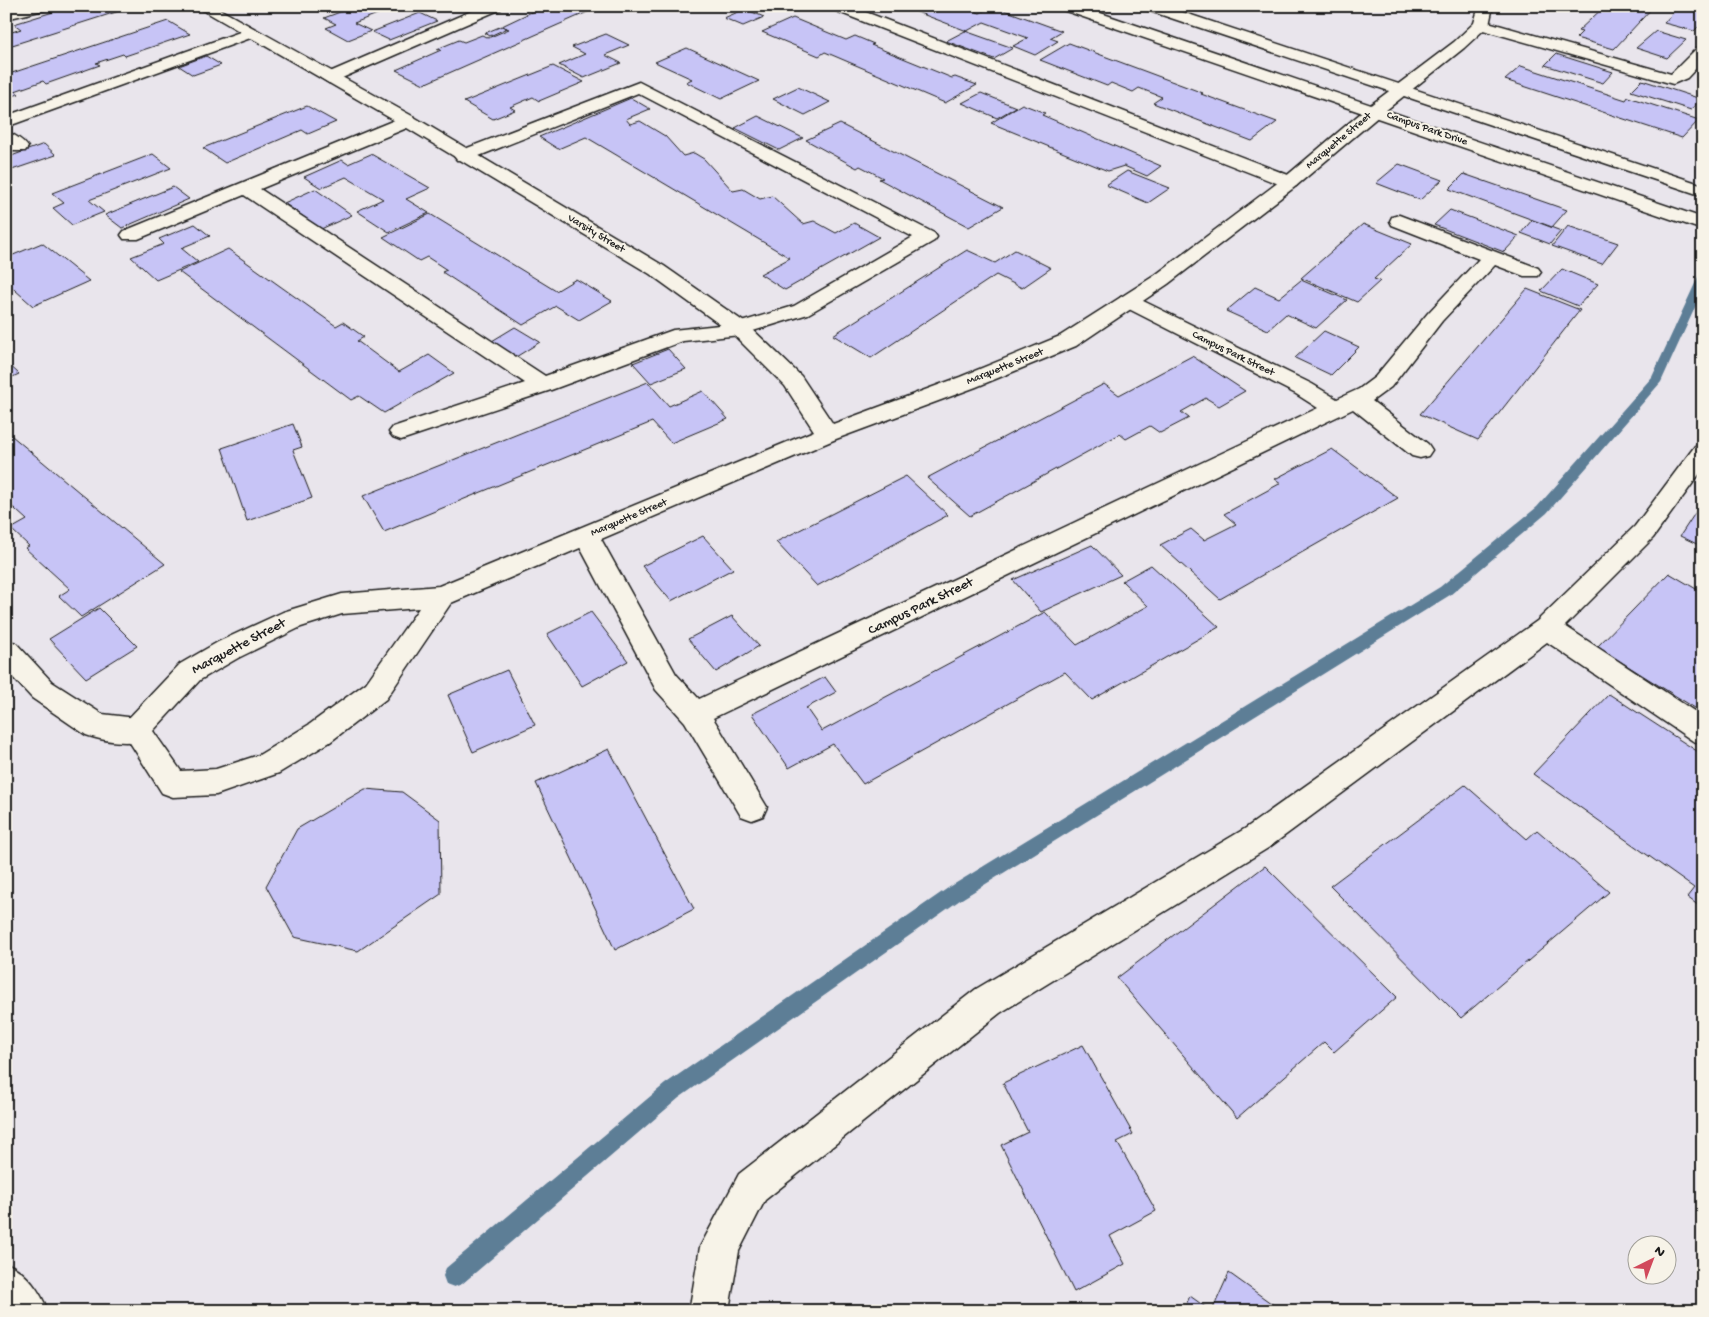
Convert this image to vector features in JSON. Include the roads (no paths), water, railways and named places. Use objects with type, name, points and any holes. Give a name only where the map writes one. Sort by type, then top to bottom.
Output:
[{"type":"main road","points":[[6,15],[43,6]]},
{"type":"main road","name":"Varsity Street","points":[[203,6],[408,121],[463,156],[657,270],[740,329],[793,381],[828,434]]},
{"type":"main road","points":[[329,78],[496,6]]},
{"type":"main road","points":[[836,6],[1290,182]]},
{"type":"main road","name":"Campus Park Drive","points":[[1065,6],[1703,224]]},
{"type":"main road","points":[[1149,6],[1703,191]]},
{"type":"main road","points":[[1483,15],[1674,79],[1681,75],[1703,51]]},
{"type":"main road","name":"Marquette Street","points":[[136,730],[190,672],[228,650],[292,619],[342,604],[442,596],[828,434],[968,382],[1068,341],[1161,280],[1290,182],[1374,111],[1459,45],[1483,15]]},
{"type":"main road","points":[[6,122],[251,34]]},
{"type":"main road","points":[[401,432],[543,385],[680,335],[740,329],[801,310],[927,237],[639,87],[463,156]]},
{"type":"main road","points":[[131,235],[248,189],[408,121]]},
{"type":"main road","points":[[248,189],[543,385]]},
{"type":"main road","points":[[1399,221],[1531,272]]},
{"type":"main road","name":"Campus Park Street","points":[[695,714],[1346,405],[1383,382],[1435,317],[1492,257]]},
{"type":"main road","name":"Campus Park Street","points":[[1128,301],[1304,389],[1346,405]]},
{"type":"main road","points":[[1346,405],[1420,450]]},
{"type":"main road","points":[[713,1311],[710,1306],[720,1247],[752,1187],[988,1001],[1257,838],[1547,628],[1644,532],[1703,452]]},
{"type":"main road","points":[[587,536],[666,682],[695,714],[752,807]]},
{"type":"main road","points":[[6,652],[42,690],[96,726],[136,730],[173,784],[216,782],[269,764],[320,733],[376,691],[442,596]]},
{"type":"main road","points":[[1547,628],[1703,732]]},
{"type":"main road","points":[[6,1283],[28,1311]]},
{"type":"waterway","points":[[454,1276],[672,1091],[954,894],[1445,591],[1542,510],[1657,379],[1703,277]]}]
